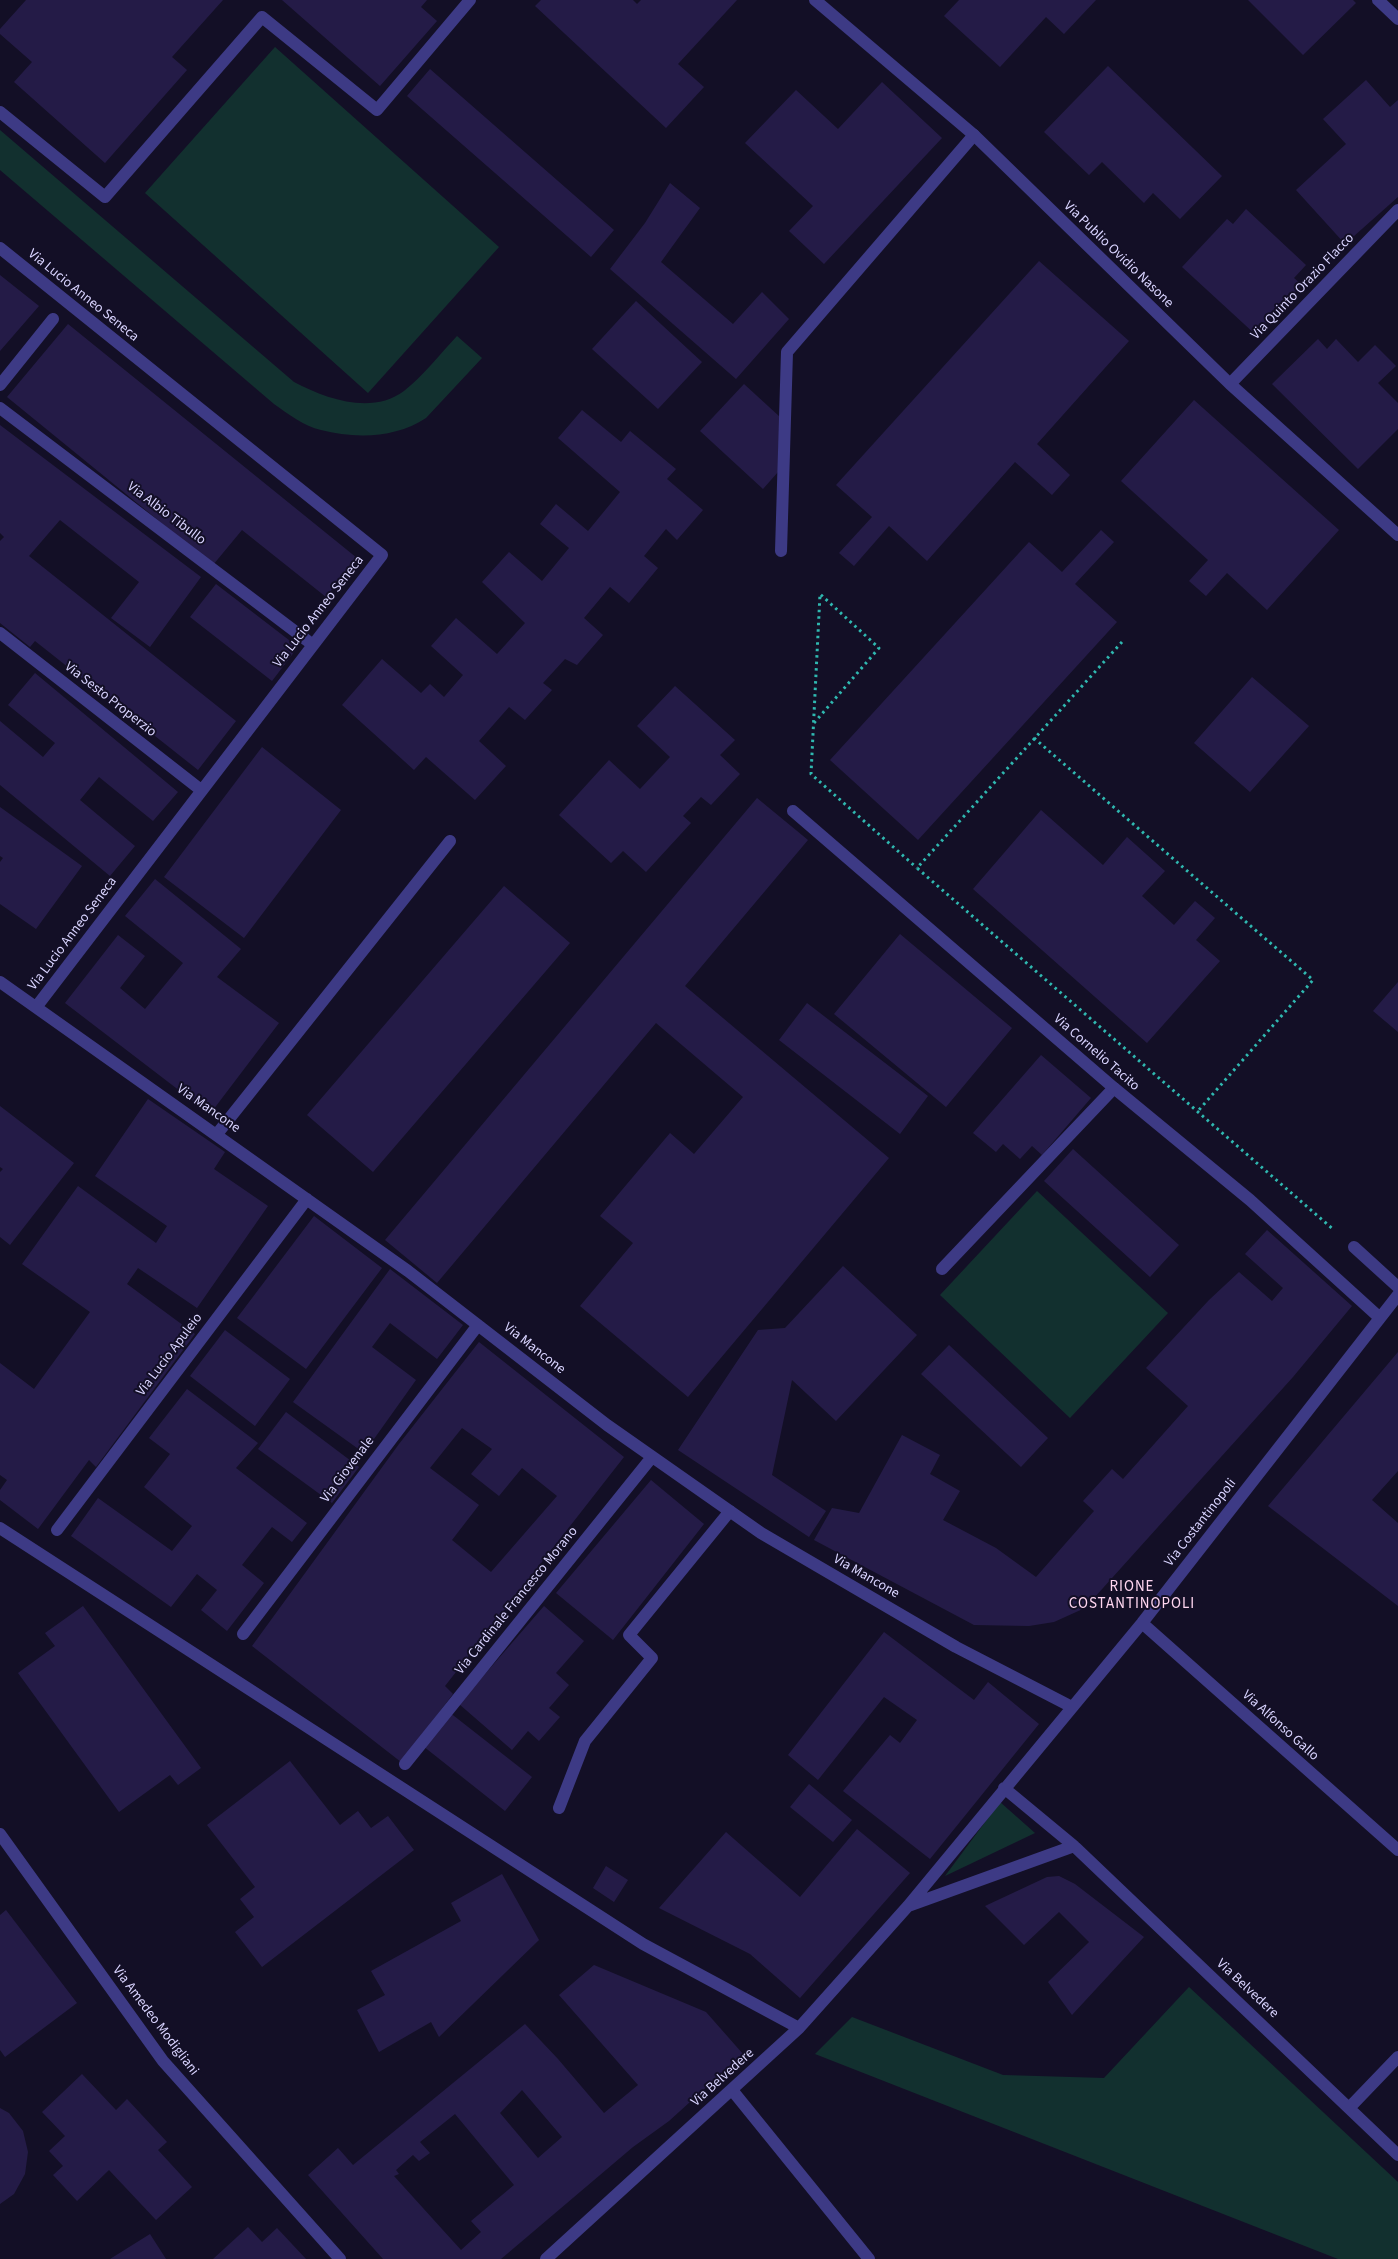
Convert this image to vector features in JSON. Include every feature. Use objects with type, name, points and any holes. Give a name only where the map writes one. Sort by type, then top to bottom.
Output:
[{"type":"street","points":[[0,112],[105,197],[262,17],[377,110],[470,0]]},
{"type":"street","name":"Via Publio Ovidio Nasone","points":[[815,0],[974,136],[1230,384],[1398,535]]},
{"type":"street","points":[[1378,0],[1398,19]]},
{"type":"street","points":[[781,551],[787,352],[974,136]]},
{"type":"street","name":"Via Quinto Orazio Flacco","points":[[1230,384],[1398,210]]},
{"type":"street","name":"Via Lucio Anneo Seneca","points":[[0,248],[382,555],[37,1006]]},
{"type":"street","points":[[0,385],[53,319]]},
{"type":"street","name":"Via Albio Tibullo","points":[[0,408],[313,645]]},
{"type":"street","name":"Via Sesto Properzio","points":[[0,633],[202,790]]},
{"type":"street","name":"Via Cornelio Tacito","points":[[793,811],[1114,1088],[1250,1200],[1380,1318]]},
{"type":"street","points":[[217,1134],[450,841]]},
{"type":"street","name":"Via Mancone","points":[[0,982],[37,1006],[307,1198],[652,1456],[761,1533],[956,1647],[1072,1707]]},
{"type":"street","points":[[942,1269],[1114,1088]]},
{"type":"street","name":"Via Lucio Apuleio","points":[[57,1530],[307,1198]]},
{"type":"street","points":[[1354,1247],[1398,1287]]},
{"type":"street","name":"Via Costantinopoli","points":[[1004,1788],[1142,1623],[1398,1295]]},
{"type":"street","name":"Via Giovenale","points":[[243,1634],[478,1325]]},
{"type":"street","name":"Via Cardinale Francesco Morano","points":[[405,1764],[652,1456]]},
{"type":"street","points":[[559,1808],[585,1741],[652,1658],[629,1635],[730,1511]]},
{"type":"street","points":[[0,1528],[643,1944],[799,2028]]},
{"type":"street","name":"Via Alfonso Gallo","points":[[1142,1623],[1398,1850]]},
{"type":"street","name":"Via Belvedere","points":[[546,2259],[799,2028],[908,1906],[1004,1788],[1074,1846],[1398,2154]]},
{"type":"street","name":"Via Amedeo Modigliani","points":[[0,1834],[163,2061],[340,2259]]},
{"type":"street","name":"Via Belvedere","points":[[908,1906],[1074,1846]]},
{"type":"street","points":[[1350,2107],[1398,2057]]},
{"type":"street","points":[[732,2090],[869,2259]]},
{"type":"path","points":[[814,722],[879,648],[820,594],[811,774],[1354,1247]]},
{"type":"path","points":[[917,868],[1122,642]]},
{"type":"path","points":[[1034,738],[1313,980],[1198,1111]]},
{"type":"green space","points":[[275,47],[499,247],[368,393],[145,193]]},
{"type":"green space","points":[[0,130],[294,382],[334,399],[349,402],[378,402],[404,391],[418,379],[457,336],[482,358],[426,418],[402,430],[375,435],[348,435],[308,426],[274,404],[0,170]]},
{"type":"green space","points":[[1037,1191],[1168,1313],[1070,1418],[940,1295]]},
{"type":"green space","points":[[1000,1802],[1035,1833],[945,1876]]},
{"type":"green space","points":[[1189,1987],[1398,2182],[1398,2259],[1338,2259],[815,2054],[852,2017],[1003,2075],[1104,2078]]},
{"type":"building","points":[[26,0],[223,0],[172,57],[187,70],[105,163],[14,82],[32,62],[0,34],[0,29]]},
{"type":"building","points":[[282,0],[427,0],[421,7],[437,21],[380,86]]},
{"type":"building","points":[[541,0],[633,0],[637,4],[641,0],[737,0],[678,64],[704,87],[666,128],[535,6]]},
{"type":"building","points":[[959,0],[1096,0],[1064,34],[1046,17],[1000,67],[944,16]]},
{"type":"building","points":[[1248,0],[1353,0],[1356,3],[1303,55]]},
{"type":"building","points":[[1108,66],[1222,176],[1180,219],[1153,193],[1144,203],[1102,162],[1089,175],[1044,132]]},
{"type":"building","points":[[430,69],[614,230],[591,257],[407,96]]},
{"type":"building","points":[[1366,80],[1390,107],[1398,100],[1398,197],[1345,244],[1296,190],[1346,144],[1323,119]]},
{"type":"building","points":[[882,82],[942,138],[824,264],[789,231],[813,206],[745,143],[796,90],[838,129]]},
{"type":"building","points":[[670,183],[700,208],[661,262],[733,324],[762,292],[789,319],[736,379],[610,269],[645,223]]},
{"type":"building","points":[[1246,209],[1306,265],[1294,278],[1302,285],[1256,335],[1182,267],[1227,219],[1233,224]]},
{"type":"building","points":[[1039,261],[1129,341],[1037,444],[1070,475],[1052,495],[1015,462],[927,561],[889,526],[854,566],[839,553],[872,517],[836,485]]},
{"type":"building","points":[[0,275],[39,306],[0,351]]},
{"type":"building","points":[[636,301],[702,362],[658,409],[592,349]]},
{"type":"building","points":[[68,324],[357,558],[326,597],[242,530],[213,565],[7,397]]},
{"type":"building","points":[[1318,339],[1327,349],[1336,339],[1358,362],[1375,345],[1396,366],[1378,383],[1398,403],[1398,429],[1358,469],[1272,384]]},
{"type":"building","points":[[744,384],[780,417],[778,472],[763,489],[700,431]]},
{"type":"building","points":[[1194,400],[1339,530],[1267,610],[1227,573],[1206,596],[1189,581],[1208,560],[1121,481]]},
{"type":"building","points":[[582,410],[621,442],[630,431],[676,469],[667,479],[703,510],[677,540],[666,529],[644,556],[658,568],[629,603],[610,587],[584,618],[603,635],[577,665],[565,659],[543,683],[552,690],[525,720],[509,707],[479,741],[506,766],[475,800],[426,757],[414,770],[342,705],[382,659],[421,693],[430,684],[444,697],[463,675],[431,646],[456,618],[497,654],[525,623],[482,582],[509,552],[542,581],[569,548],[540,524],[556,504],[588,531],[620,492],[558,438]]},
{"type":"building","points":[[0,425],[201,577],[150,647],[111,618],[139,582],[60,520],[29,556],[236,721],[198,770],[35,641],[30,647],[0,623],[0,541],[4,537],[0,533]]},
{"type":"building","points":[[1101,530],[1114,542],[1075,584],[1117,622],[918,840],[830,760],[1029,542],[1062,572]]},
{"type":"building","points":[[216,584],[298,647],[272,681],[190,617]]},
{"type":"building","points":[[35,673],[178,792],[153,821],[99,777],[80,800],[135,846],[110,876],[0,785],[0,721],[43,757],[55,743],[8,705]]},
{"type":"building","points":[[1252,677],[1309,726],[1250,792],[1194,743]]},
{"type":"building","points":[[675,686],[735,740],[720,755],[740,774],[711,805],[701,797],[683,816],[691,823],[646,872],[623,851],[611,863],[559,815],[609,760],[640,789],[670,757],[637,726]]},
{"type":"building","points":[[262,747],[341,810],[244,938],[164,877]]},
{"type":"building","points":[[757,798],[808,840],[685,986],[889,1158],[688,1397],[580,1306],[633,1243],[600,1216],[670,1133],[694,1154],[743,1097],[656,1023],[437,1283],[385,1240]]},
{"type":"building","points":[[0,807],[82,866],[36,929],[0,904],[0,862],[3,858],[0,856]]},
{"type":"building","points":[[1041,810],[1103,865],[1127,837],[1165,871],[1142,896],[1174,925],[1195,901],[1215,918],[1196,940],[1220,961],[1147,1043],[973,889]]},
{"type":"building","points":[[155,879],[241,949],[217,977],[279,1023],[210,1114],[65,1003],[118,935],[145,956],[120,988],[145,1009],[183,963],[125,916]]},
{"type":"building","points":[[504,886],[570,943],[373,1172],[307,1115]]},
{"type":"building","points":[[900,934],[1012,1028],[946,1107],[834,1014]]},
{"type":"building","points":[[1398,982],[1398,1032],[1373,1011]]},
{"type":"building","points":[[807,1003],[928,1096],[900,1134],[779,1040]]},
{"type":"building","points":[[1041,1055],[1091,1098],[1042,1155],[1032,1146],[1020,1159],[1003,1144],[996,1152],[973,1133]]},
{"type":"building","points":[[148,1099],[225,1152],[214,1169],[268,1206],[197,1308],[138,1268],[127,1284],[195,1334],[96,1467],[89,1460],[38,1529],[0,1500],[0,1490],[7,1480],[0,1475],[0,1363],[34,1389],[90,1312],[22,1264],[78,1186],[156,1243],[167,1226],[95,1176]]},
{"type":"building","points":[[0,1106],[74,1163],[10,1245],[0,1237],[0,1172],[3,1169],[0,1167]]},
{"type":"building","points":[[1073,1149],[1179,1245],[1150,1277],[1044,1181]]},
{"type":"building","points":[[314,1216],[382,1268],[306,1369],[237,1318]]},
{"type":"building","points":[[1267,1230],[1352,1306],[1293,1377],[1085,1608],[1054,1622],[1029,1626],[974,1625],[814,1540],[832,1508],[859,1513],[902,1435],[940,1455],[930,1474],[960,1491],[943,1520],[996,1548],[1036,1577],[1094,1511],[1083,1501],[1112,1469],[1123,1479],[1188,1406],[1146,1368],[1209,1300],[1239,1272],[1272,1301],[1283,1288],[1245,1254]]},
{"type":"building","points":[[843,1266],[917,1335],[836,1421],[792,1380],[772,1475],[826,1511],[809,1537],[678,1450],[758,1330],[785,1328]]},
{"type":"building","points":[[390,1269],[463,1325],[437,1359],[390,1323],[372,1347],[416,1380],[364,1453],[293,1402]]},
{"type":"building","points":[[225,1330],[290,1379],[255,1426],[190,1376]]},
{"type":"building","points":[[479,1342],[624,1457],[445,1686],[453,1694],[401,1762],[252,1646],[399,1444]],"holes":[[[462,1428],[492,1449],[471,1474],[499,1496],[522,1468],[557,1496],[491,1572],[452,1540],[479,1505],[430,1468]]]},
{"type":"building","points":[[949,1345],[1048,1438],[1021,1467],[921,1374]]},
{"type":"building","points":[[1398,1352],[1398,1471],[1372,1500],[1398,1523],[1398,1606],[1268,1506]]},
{"type":"building","points":[[187,1389],[258,1443],[236,1468],[307,1523],[292,1542],[272,1527],[242,1565],[264,1583],[227,1631],[201,1610],[217,1590],[197,1574],[171,1607],[71,1536],[98,1498],[172,1551],[192,1526],[144,1487],[170,1454],[149,1438]]},
{"type":"building","points":[[286,1412],[359,1467],[332,1503],[258,1449]]},
{"type":"building","points":[[651,1480],[704,1524],[613,1640],[556,1593]]},
{"type":"building","points":[[83,1606],[201,1768],[178,1785],[170,1775],[119,1812],[18,1673],[55,1646],[45,1633]]},
{"type":"building","points":[[544,1606],[584,1641],[556,1673],[569,1685],[549,1708],[560,1717],[539,1741],[528,1731],[512,1750],[459,1704]]},
{"type":"building","points":[[884,1632],[974,1700],[988,1682],[1039,1724],[930,1859],[843,1791],[890,1735],[900,1743],[917,1720],[884,1697],[818,1780],[788,1755]]},
{"type":"building","points":[[449,1712],[532,1777],[505,1811],[423,1746]]},
{"type":"building","points":[[290,1761],[340,1825],[358,1811],[371,1828],[388,1816],[414,1850],[262,1967],[235,1932],[254,1917],[240,1899],[255,1887],[207,1825]]},
{"type":"building","points":[[809,1784],[852,1820],[833,1842],[790,1807]]},
{"type":"building","points":[[857,1829],[910,1873],[800,1998],[750,1954],[659,1908],[726,1832],[800,1897]]},
{"type":"building","points":[[606,1866],[628,1880],[614,1902],[593,1888]]},
{"type":"building","points":[[502,1874],[539,1940],[439,2037],[431,2022],[379,2052],[357,2010],[385,1995],[371,1971],[461,1921],[451,1903]]},
{"type":"building","points":[[1059,1876],[1075,1884],[1144,1937],[1072,2015],[1048,1982],[1089,1942],[1059,1912],[1024,1945],[985,1906],[1047,1877]]},
{"type":"building","points":[[6,1910],[77,2003],[5,2057],[0,2050],[0,1915]]},
{"type":"building","points":[[594,1965],[706,2012],[743,2054],[669,2121],[633,2147],[501,2259],[383,2259],[308,2175],[338,2148],[353,2165],[525,2024],[604,2113],[638,2085],[559,1995]],"holes":[[[522,2090],[562,2137],[538,2158],[500,2113]],[[455,2114],[514,2185],[471,2221],[481,2232],[461,2250],[394,2176],[399,2174],[396,2170],[413,2155],[419,2161],[430,2153],[420,2142]]]},
{"type":"building","points":[[82,2074],[116,2110],[127,2099],[167,2142],[158,2150],[192,2187],[156,2220],[109,2170],[77,2201],[53,2175],[63,2166],[49,2151],[65,2136],[42,2112]]},
{"type":"building","points":[[0,2108],[9,2113],[23,2131],[28,2152],[25,2174],[14,2194],[0,2204]]},
{"type":"building","points":[[248,2227],[262,2242],[277,2228],[306,2259],[213,2259]]},
{"type":"building","points":[[150,2234],[166,2259],[110,2259]]},
{"type":"district","name":"RIONE COSTANTINOPOLI","points":[[1132,1596]]}]
